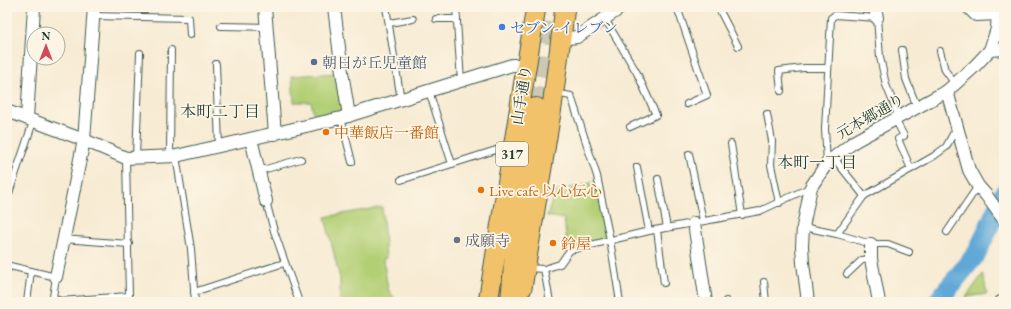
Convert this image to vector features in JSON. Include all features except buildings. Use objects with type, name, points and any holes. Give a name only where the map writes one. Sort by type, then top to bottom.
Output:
[{"type":"highway","points":[[512,302],[518,229],[541,103]]},
{"type":"main road","name":"山手通り","points":[[536,7],[527,65],[541,103]]},
{"type":"main road","name":"山手通り","points":[[520,302],[525,268],[541,103],[560,39],[565,7]]},
{"type":"main road","name":"山手通り","points":[[488,302],[513,150],[541,103]]},
{"type":"street","points":[[30,120],[34,7]]},
{"type":"street","points":[[266,7],[275,134]]},
{"type":"street","points":[[334,7],[342,72],[345,117]]},
{"type":"street","points":[[560,39],[577,37],[622,7]]},
{"type":"street","points":[[968,7],[976,15],[998,10]]},
{"type":"street","name":"元本郷通り","points":[[808,302],[802,246],[811,187],[830,160],[855,141],[951,87],[974,67],[990,50],[997,29],[998,10]]},
{"type":"street","points":[[56,277],[84,140],[94,12]]},
{"type":"street","points":[[990,50],[1004,49]]},
{"type":"street","points":[[7,111],[131,157],[173,156],[345,117],[512,64],[527,65]]},
{"type":"street","points":[[951,87],[958,129],[969,170],[978,186],[1004,220]]},
{"type":"street","points":[[251,139],[266,201]]},
{"type":"street","points":[[698,222],[706,302]]},
{"type":"street","points":[[871,244],[871,259],[880,302]]},
{"type":"lane","points":[[386,7],[401,100]]},
{"type":"lane","points":[[456,7],[461,81]]},
{"type":"lane","points":[[677,7],[707,95],[687,104]]},
{"type":"lane","points":[[718,7],[738,46]]},
{"type":"lane","points":[[94,12],[189,18],[190,35]]},
{"type":"lane","points":[[864,196],[830,160],[825,129],[831,18],[835,15],[876,12],[880,57],[886,85],[904,136],[898,139],[912,169]]},
{"type":"lane","points":[[389,22],[413,19]]},
{"type":"lane","points":[[436,19],[456,19]]},
{"type":"lane","points":[[605,19],[637,73],[656,115],[630,127]]},
{"type":"lane","points":[[221,26],[267,27]]},
{"type":"lane","points":[[171,50],[173,156],[191,249],[195,302]]},
{"type":"lane","points":[[902,50],[906,79],[917,107]]},
{"type":"lane","points":[[940,51],[951,87]]},
{"type":"lane","points":[[8,267],[56,277],[53,297],[60,301],[129,296],[128,244],[131,157],[140,53]]},
{"type":"lane","points":[[216,64],[219,146]]},
{"type":"lane","points":[[781,91],[779,71],[803,68],[828,68]]},
{"type":"lane","points":[[429,91],[452,164]]},
{"type":"lane","points":[[541,103],[571,96],[597,176],[610,240],[620,302]]},
{"type":"lane","points":[[767,114],[772,141],[771,165],[779,203]]},
{"type":"lane","points":[[345,117],[352,162]]},
{"type":"lane","points":[[7,199],[30,120]]},
{"type":"lane","points":[[837,234],[864,196],[934,156],[946,147],[953,134],[958,129]]},
{"type":"lane","points":[[731,144],[742,215]]},
{"type":"lane","points":[[401,180],[499,149],[513,150]]},
{"type":"lane","points":[[689,154],[698,222]]},
{"type":"lane","points":[[259,171],[301,159]]},
{"type":"lane","points":[[637,167],[649,231]]},
{"type":"lane","points":[[658,178],[668,228]]},
{"type":"lane","points":[[947,232],[978,186]]},
{"type":"lane","points":[[525,268],[544,269],[560,264],[570,250],[610,240],[649,231],[760,211],[811,187]]},
{"type":"lane","points":[[266,201],[284,263],[299,302]]},
{"type":"lane","points":[[804,227],[837,234],[871,244],[888,244],[909,252]]},
{"type":"lane","points":[[656,230],[664,283]]},
{"type":"lane","points":[[63,240],[128,244]]},
{"type":"lane","points":[[847,274],[862,260],[871,259]]},
{"type":"lane","points":[[194,292],[284,263]]},
{"type":"lane","points":[[544,269],[550,302]]},
{"type":"lane","points":[[27,302],[31,271]]},
{"type":"lane","points":[[764,282],[766,302]]},
{"type":"green space","points":[[336,73],[343,110],[341,113],[315,119],[311,102],[294,102],[292,76]]},
{"type":"green space","points":[[596,182],[608,239],[567,247],[564,219],[547,216],[555,192]]},
{"type":"green space","points":[[382,207],[386,258],[383,259],[388,289],[397,302],[340,302],[340,279],[325,217]]},
{"type":"green space","points":[[983,274],[987,294],[966,297]]},
{"type":"waterway","points":[[937,302],[977,253],[1004,193]]},
{"type":"tunnel","points":[[536,109],[552,7]]},
{"type":"tunnel","points":[[499,302],[503,255]]},
{"type":"place","name":"セブン-イレブン","points":[[502,27]]},
{"type":"place","name":"朝日が丘児童館","points":[[314,62]]},
{"type":"place","name":"中華飯店一番館","points":[[326,132]]},
{"type":"place","name":"Live cafe 以心伝心","points":[[481,190]]},
{"type":"place","name":"成願寺","points":[[457,240]]},
{"type":"place","name":"鈴屋","points":[[553,243]]},
{"type":"district","name":"本町二丁目","points":[[220,111]]},
{"type":"district","name":"本町一丁目","points":[[817,162]]}]
